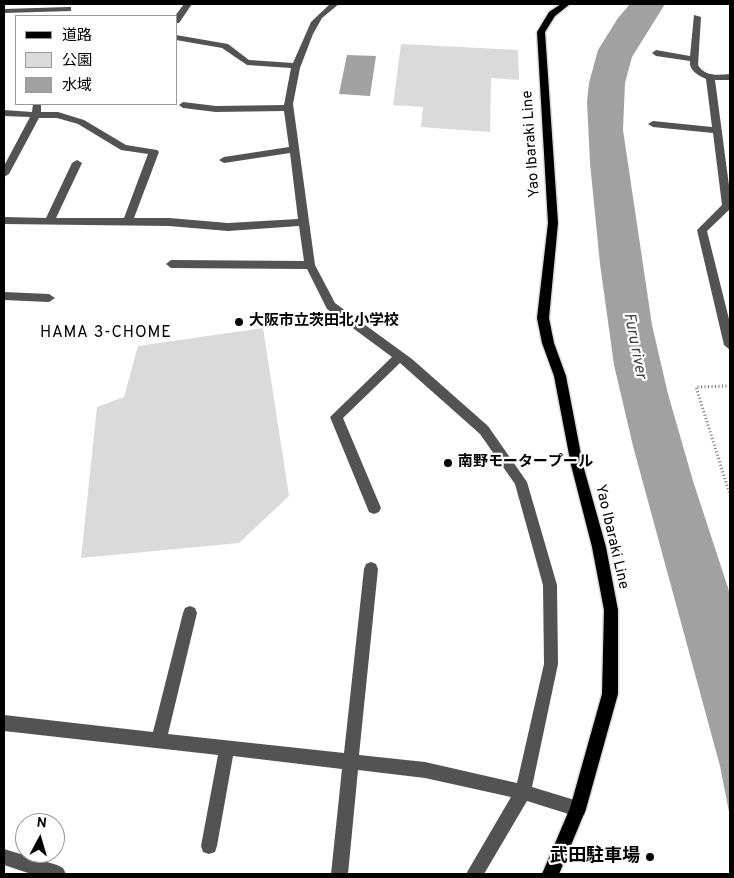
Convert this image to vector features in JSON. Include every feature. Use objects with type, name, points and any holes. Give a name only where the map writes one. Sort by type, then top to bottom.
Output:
[{"type":"main road","name":"Yao Ibaraki Line","points":[[550,874],[578,809],[610,694],[612,610],[599,546],[577,465],[560,376],[548,344],[543,318],[553,223],[541,32],[552,14],[566,4]]},
{"type":"street","points":[[178,18],[188,4]]},
{"type":"street","points":[[330,5],[313,24],[290,90],[289,108],[310,265],[331,306],[400,356],[484,430],[522,482],[550,585],[551,664],[523,792],[475,874]]},
{"type":"street","points":[[4,11],[68,10]]},
{"type":"street","points":[[697,16],[694,65],[698,72],[710,78],[730,77]]},
{"type":"street","points":[[178,37],[225,46],[247,62],[297,66]]},
{"type":"street","points":[[656,53],[695,59]]},
{"type":"street","points":[[710,78],[729,207],[702,230],[725,303],[730,344]]},
{"type":"street","points":[[37,105],[40,115]]},
{"type":"street","points":[[4,174],[40,115],[60,105]]},
{"type":"street","points":[[183,105],[216,109],[289,108]]},
{"type":"street","points":[[4,113],[58,115],[82,122],[124,148],[154,152],[128,222]]},
{"type":"street","points":[[653,124],[717,130]]},
{"type":"street","points":[[224,160],[294,149]]},
{"type":"street","points":[[49,221],[77,162]]},
{"type":"street","points":[[4,221],[202,223],[228,227],[304,222]]},
{"type":"street","points":[[171,264],[310,265]]},
{"type":"street","points":[[4,296],[49,298]]},
{"type":"street","points":[[374,508],[336,417],[400,356]]},
{"type":"street","points":[[339,874],[371,569]]},
{"type":"street","points":[[159,740],[190,613]]},
{"type":"street","points":[[4,723],[426,770],[523,792],[578,809]]},
{"type":"street","points":[[210,846],[227,748]]},
{"type":"street","points":[[4,858],[57,874]]},
{"type":"path","points":[[730,386],[696,387],[730,495]]},
{"type":"green space","points":[[401,44],[518,50],[519,80],[491,78],[490,132],[421,127],[423,107],[393,105]]},
{"type":"green space","points":[[263,328],[289,496],[239,543],[81,558],[97,407],[124,397],[138,346]]},
{"type":"water","name":"Furu river","points":[[630,4],[665,4],[632,57],[625,83],[623,130],[652,325],[668,394],[693,481],[730,594],[730,817],[720,766],[633,446],[614,365],[600,264],[590,163],[587,101],[589,83],[598,50],[618,18]]},
{"type":"water","points":[[347,55],[376,56],[370,96],[339,94]]},
{"type":"place","name":"大阪市立茨田北小学校","points":[[239,322]]},
{"type":"place","name":"南野モータープール","points":[[448,463]]},
{"type":"place","name":"武田駐車場","points":[[650,857]]},
{"type":"district","name":"HAMA 3-CHOME","points":[[106,334]]}]
